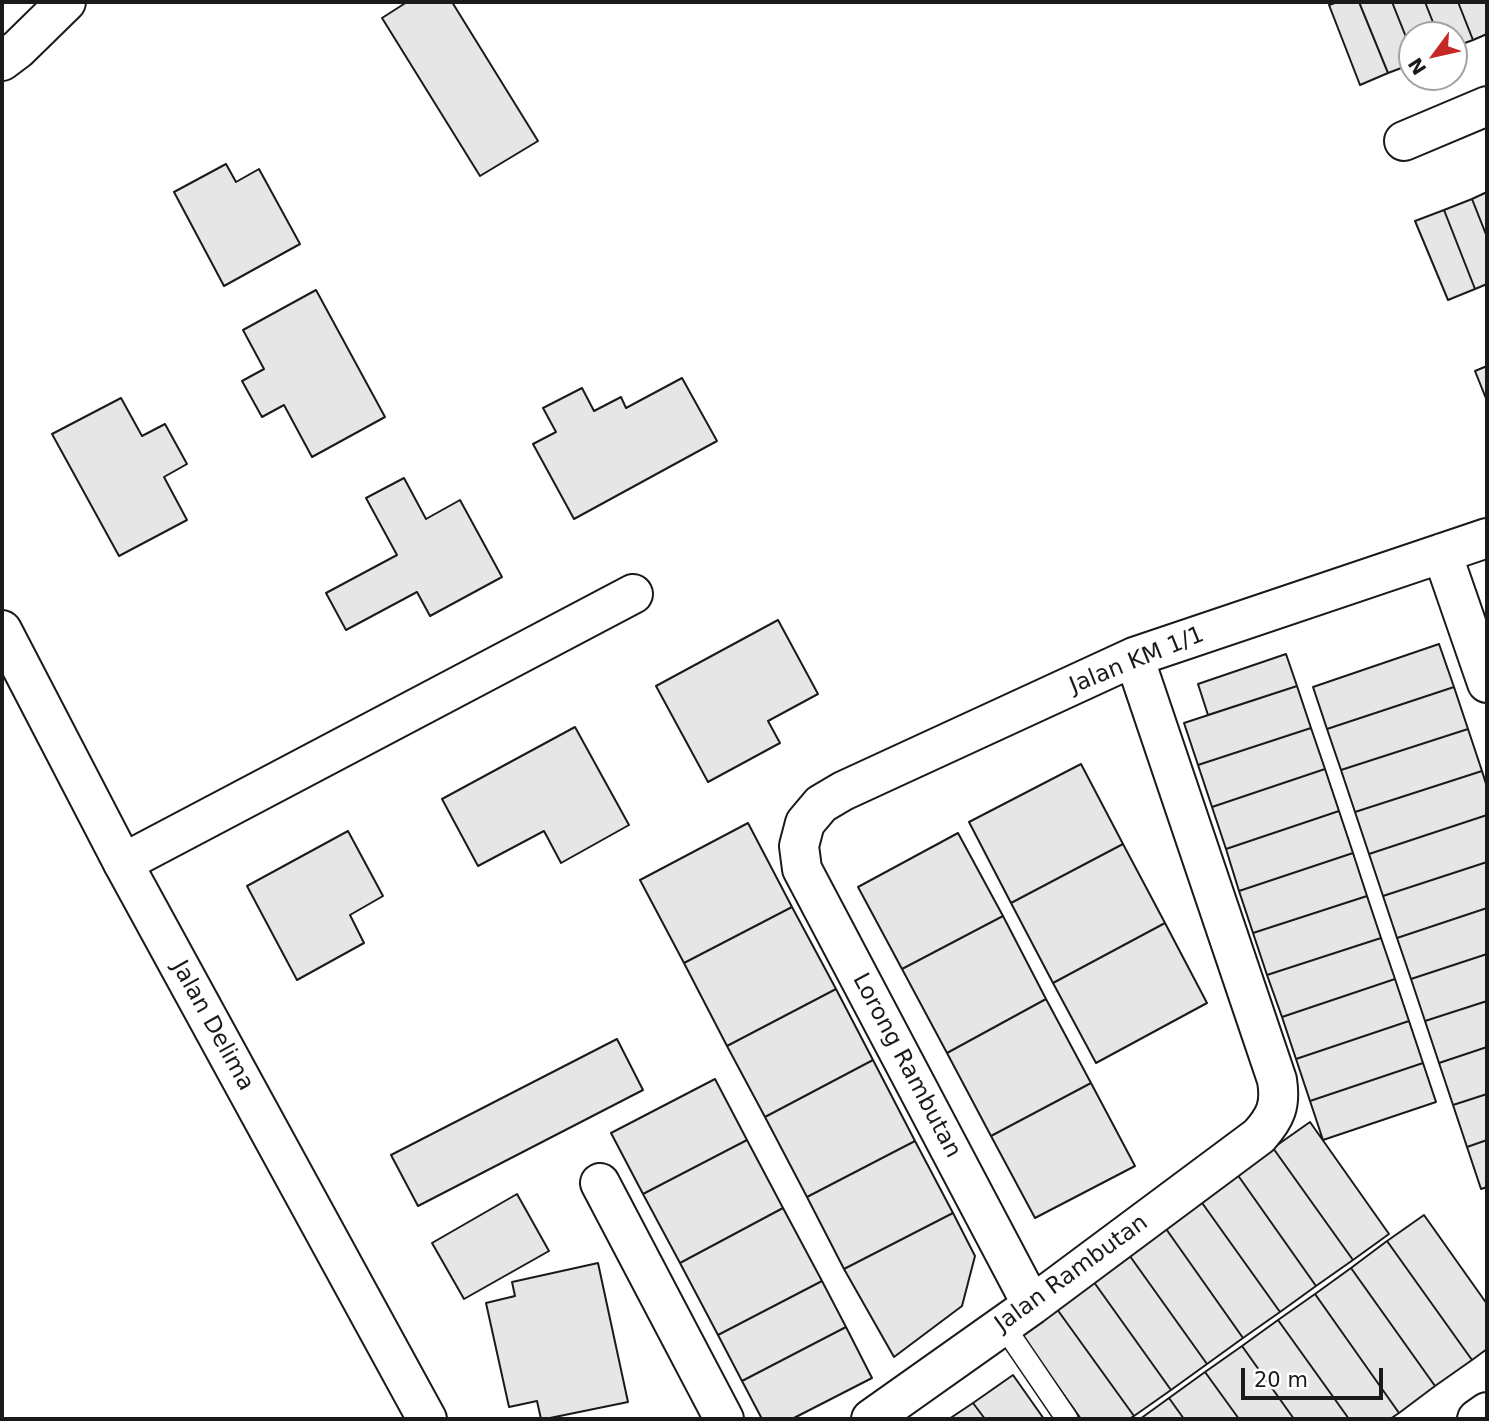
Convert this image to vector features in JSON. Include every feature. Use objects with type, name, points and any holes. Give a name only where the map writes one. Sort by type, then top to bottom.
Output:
[{"type":"street","points":[[7,60],[66,2]]},
{"type":"street","points":[[1404,141],[1487,106]]},
{"type":"street","name":"Jalan KM 1/1","points":[[806,823],[821,804],[843,791],[1134,657],[1487,538]]},
{"type":"street","points":[[1442,553],[1487,683]]},
{"type":"street","points":[[123,863],[634,594]]},
{"type":"street","name":"Jalan Delima","points":[[2,630],[123,863],[427,1419]]},
{"type":"street","name":"Jalan Rambutan","points":[[871,1419],[1018,1315],[1259,1136],[1270,1124],[1277,1110],[1277,1080],[1134,657]]},
{"type":"street","name":"Lorong Rambutan","points":[[806,823],[799,846],[802,869],[1018,1315]]},
{"type":"street","points":[[600,1183],[724,1419]]},
{"type":"street","points":[[1477,1419],[1487,1412]]},
{"type":"lane","points":[[1018,1315],[1067,1419]]},
{"type":"building","points":[[407,2],[452,2],[538,141],[480,176],[382,18]]},
{"type":"building","points":[[1359,2],[1388,73],[1360,85],[1329,5]]},
{"type":"building","points":[[1359,2],[1392,2],[1400,21],[1398,69],[1388,73]]},
{"type":"building","points":[[1392,2],[1425,2],[1432,21],[1400,21]]},
{"type":"building","points":[[1425,2],[1458,2],[1466,21],[1432,21]]},
{"type":"building","points":[[1458,2],[1487,2],[1487,34],[1473,40],[1468,21],[1466,21]]},
{"type":"building","points":[[1468,27],[1473,40],[1468,42]]},
{"type":"building","points":[[226,164],[236,182],[259,169],[300,244],[224,286],[174,192]]},
{"type":"building","points":[[1487,192],[1487,237],[1472,199]]},
{"type":"building","points":[[1472,199],[1487,237],[1487,284],[1475,289],[1444,210]]},
{"type":"building","points":[[1444,210],[1475,289],[1448,300],[1415,221]]},
{"type":"building","points":[[316,290],[385,417],[312,457],[284,405],[262,417],[242,381],[264,369],[243,330]]},
{"type":"building","points":[[1487,366],[1487,401],[1475,371]]},
{"type":"building","points":[[682,378],[717,441],[574,519],[533,444],[556,432],[543,408],[582,388],[594,411],[621,397],[626,408]]},
{"type":"building","points":[[121,398],[142,436],[165,424],[187,464],[164,477],[187,520],[119,556],[52,434]]},
{"type":"building","points":[[404,478],[426,519],[460,500],[502,577],[430,616],[417,592],[346,630],[326,593],[397,555],[366,498]]},
{"type":"building","points":[[778,620],[818,694],[768,721],[780,743],[708,782],[656,686]]},
{"type":"building","points":[[1439,644],[1454,687],[1327,729],[1313,687]]},
{"type":"building","points":[[1286,654],[1297,686],[1208,715],[1198,684]]},
{"type":"building","points":[[1297,686],[1311,728],[1198,765],[1184,723]]},
{"type":"building","points":[[1454,687],[1468,729],[1341,770],[1327,729]]},
{"type":"building","points":[[575,727],[629,825],[561,863],[544,831],[478,866],[442,799]]},
{"type":"building","points":[[1311,728],[1325,769],[1212,807],[1198,765]]},
{"type":"building","points":[[1468,729],[1482,771],[1355,812],[1341,770]]},
{"type":"building","points":[[1081,764],[1123,844],[1011,903],[969,822]]},
{"type":"building","points":[[1325,769],[1339,811],[1226,849],[1212,807]]},
{"type":"building","points":[[1482,771],[1487,787],[1487,815],[1369,854],[1355,812]]},
{"type":"building","points":[[1339,811],[1353,853],[1239,891],[1226,849]]},
{"type":"building","points":[[1487,815],[1487,862],[1383,896],[1369,854]]},
{"type":"building","points":[[748,823],[792,907],[684,963],[640,880]]},
{"type":"building","points":[[348,831],[383,896],[350,915],[364,943],[297,980],[247,886]]},
{"type":"building","points":[[958,833],[1003,916],[902,969],[858,887]]},
{"type":"building","points":[[1123,844],[1165,923],[1053,983],[1011,903]]},
{"type":"building","points":[[1353,853],[1367,896],[1253,933],[1239,891]]},
{"type":"building","points":[[1487,862],[1487,908],[1397,938],[1383,896]]},
{"type":"building","points":[[1367,896],[1381,938],[1267,975],[1253,933]]},
{"type":"building","points":[[792,907],[836,989],[727,1046],[684,963]]},
{"type":"building","points":[[1487,908],[1487,954],[1411,979],[1397,938]]},
{"type":"building","points":[[1003,916],[1046,999],[947,1053],[902,969]]},
{"type":"building","points":[[1165,923],[1207,1003],[1096,1063],[1053,983]]},
{"type":"building","points":[[1381,938],[1395,979],[1282,1017],[1267,975]]},
{"type":"building","points":[[1487,954],[1487,1001],[1425,1021],[1411,979]]},
{"type":"building","points":[[1395,979],[1409,1021],[1296,1059],[1282,1017]]},
{"type":"building","points":[[836,989],[873,1060],[765,1117],[727,1046]]},
{"type":"building","points":[[1046,999],[1091,1083],[991,1136],[947,1053]]},
{"type":"building","points":[[1487,1001],[1487,1047],[1439,1063],[1425,1021]]},
{"type":"building","points":[[1409,1021],[1423,1063],[1310,1101],[1296,1059]]},
{"type":"building","points":[[617,1039],[643,1090],[418,1206],[391,1155]]},
{"type":"building","points":[[1487,1047],[1487,1094],[1453,1105],[1439,1063]]},
{"type":"building","points":[[873,1060],[915,1141],[807,1197],[765,1117]]},
{"type":"building","points":[[1423,1063],[1436,1102],[1323,1140],[1310,1101]]},
{"type":"building","points":[[715,1079],[747,1140],[643,1194],[611,1133]]},
{"type":"building","points":[[1091,1083],[1135,1166],[1035,1218],[991,1136]]},
{"type":"building","points":[[1487,1094],[1487,1140],[1467,1147],[1453,1105]]},
{"type":"building","points":[[1310,1122],[1389,1234],[1353,1260],[1273,1148]]},
{"type":"building","points":[[747,1140],[783,1208],[680,1263],[643,1194]]},
{"type":"building","points":[[1487,1140],[1487,1187],[1481,1189],[1467,1147]]},
{"type":"building","points":[[915,1141],[953,1213],[844,1269],[807,1197]]},
{"type":"building","points":[[1273,1148],[1353,1260],[1316,1286],[1237,1174]]},
{"type":"building","points":[[1237,1174],[1316,1286],[1280,1312],[1200,1200]]},
{"type":"building","points":[[517,1194],[549,1251],[464,1299],[432,1243]]},
{"type":"building","points":[[1200,1200],[1280,1312],[1243,1338],[1164,1226]]},
{"type":"building","points":[[783,1208],[822,1281],[718,1335],[680,1263]]},
{"type":"building","points":[[953,1213],[975,1256],[962,1306],[894,1357],[844,1269]]},
{"type":"building","points":[[1424,1215],[1487,1304],[1487,1349],[1472,1360],[1387,1241]]},
{"type":"building","points":[[1164,1226],[1243,1338],[1207,1364],[1127,1252]]},
{"type":"building","points":[[1387,1241],[1472,1360],[1435,1386],[1351,1268]]},
{"type":"building","points":[[1127,1252],[1207,1364],[1171,1390],[1091,1278]]},
{"type":"building","points":[[598,1263],[628,1402],[545,1419],[541,1419],[537,1401],[509,1407],[486,1303],[515,1296],[512,1282]]},
{"type":"building","points":[[1351,1268],[1435,1386],[1399,1413],[1315,1294]]},
{"type":"building","points":[[1091,1278],[1171,1390],[1134,1416],[1054,1305]]},
{"type":"building","points":[[822,1281],[846,1327],[742,1381],[718,1335]]},
{"type":"building","points":[[1315,1294],[1399,1413],[1390,1419],[1349,1419],[1278,1320]]},
{"type":"building","points":[[1054,1305],[1134,1416],[1129,1419],[1081,1419],[1018,1330]]},
{"type":"building","points":[[1278,1320],[1349,1419],[1294,1419],[1242,1346]]},
{"type":"building","points":[[846,1327],[872,1378],[792,1419],[762,1419],[742,1381]]},
{"type":"building","points":[[1242,1346],[1294,1419],[1239,1419],[1205,1372]]},
{"type":"building","points":[[1205,1372],[1239,1419],[1184,1419],[1169,1398]]},
{"type":"building","points":[[1013,1375],[1044,1419],[985,1419],[973,1403]]},
{"type":"building","points":[[1169,1398],[1184,1419],[1140,1419]]},
{"type":"building","points":[[973,1403],[985,1419],[949,1419]]}]
